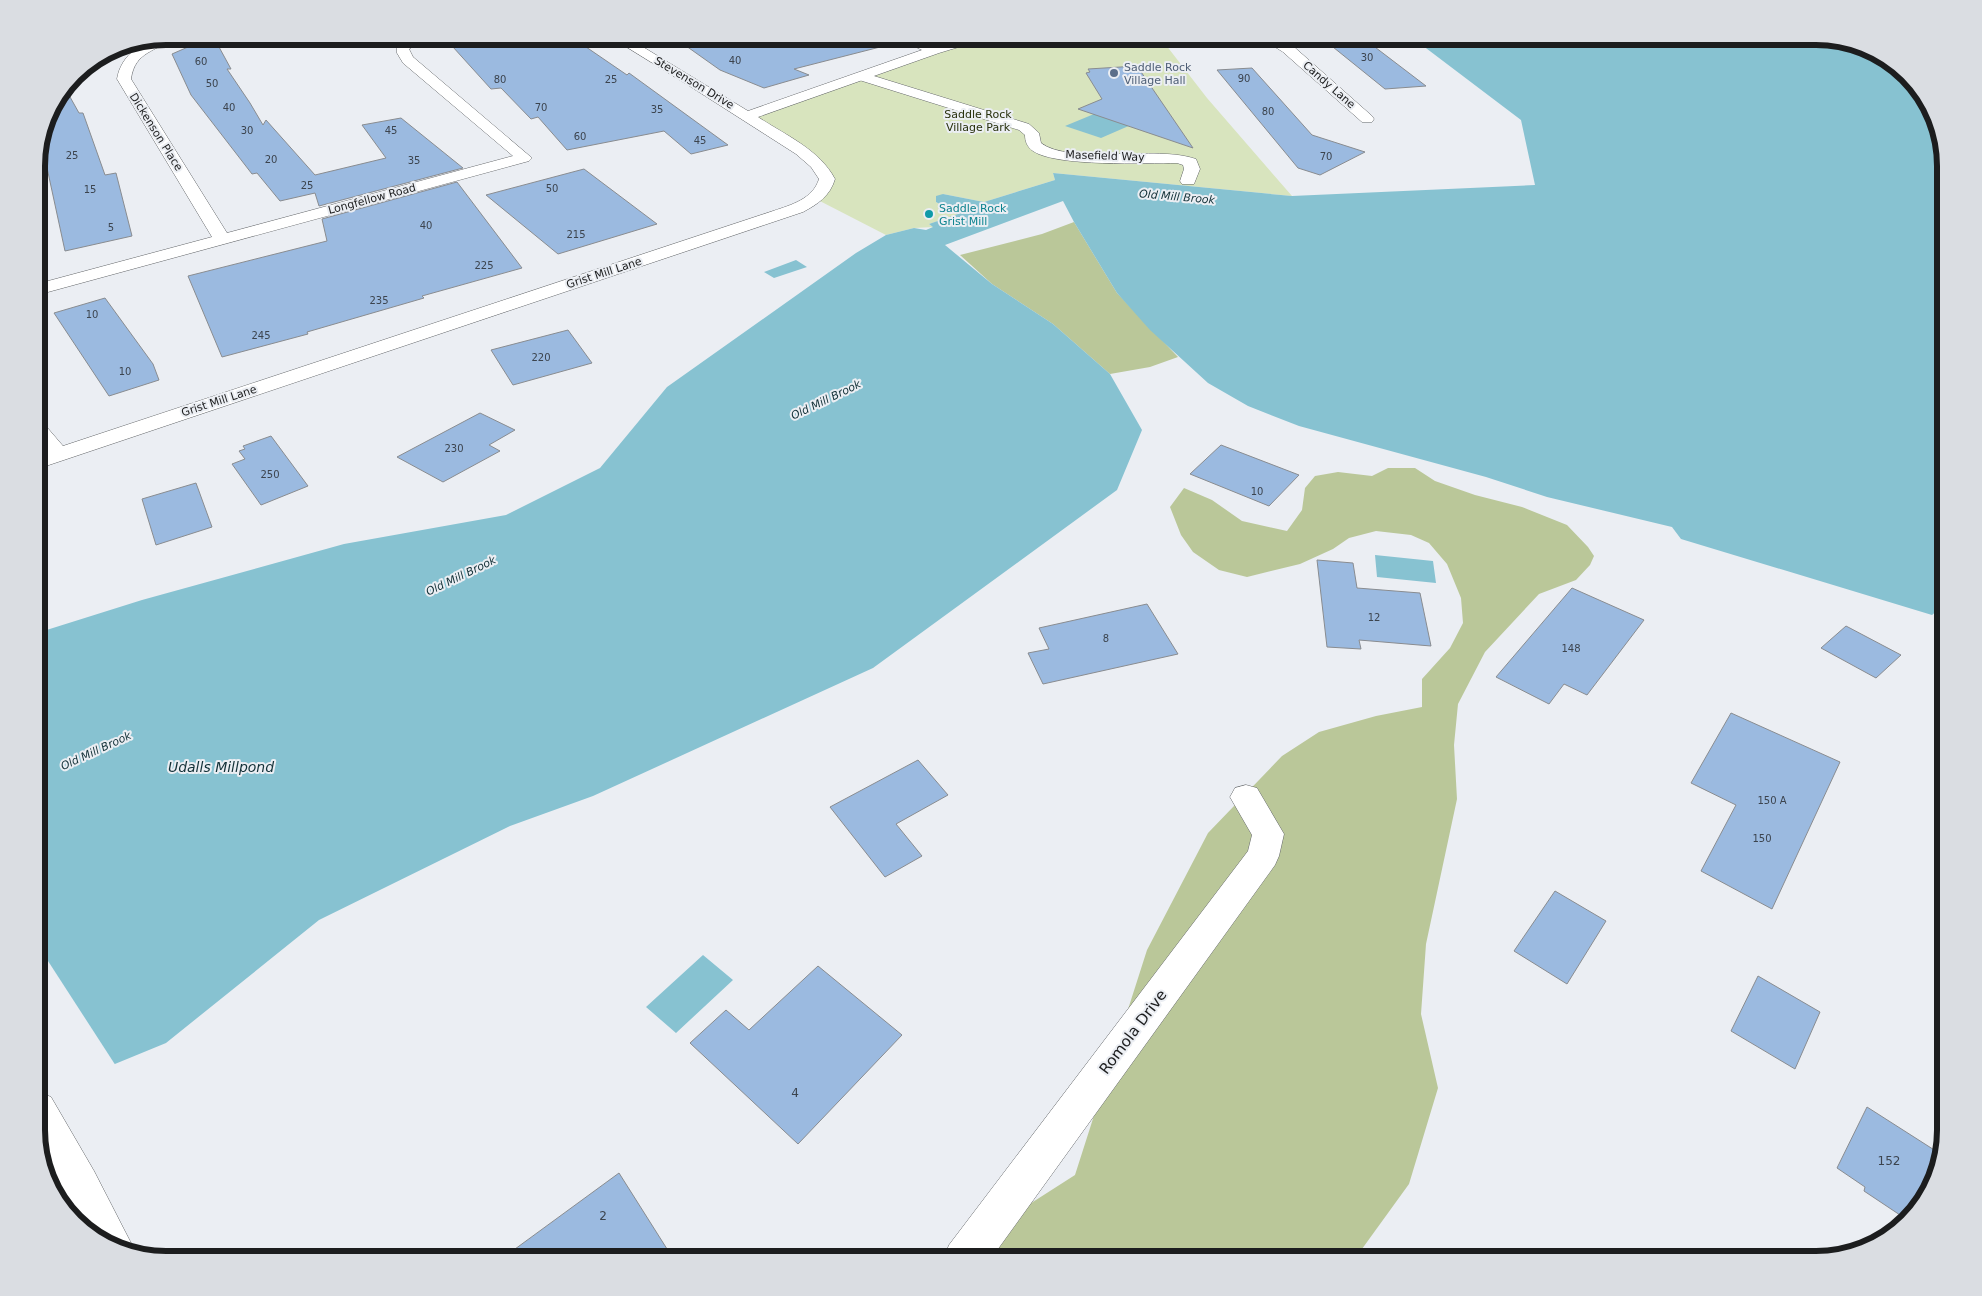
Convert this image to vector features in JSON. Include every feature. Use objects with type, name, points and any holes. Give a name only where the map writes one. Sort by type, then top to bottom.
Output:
[{"type":"street","name":"Longfellow Road","points":[[45,288],[524,158],[408,60],[403,53],[404,47],[408,45]]},
{"type":"street","name":"Stevenson Drive","points":[[630,45],[747,116]]},
{"type":"street","points":[[922,45],[934,50]]},
{"type":"street","points":[[747,116],[951,45]]},
{"type":"street","name":"Candy Lane","points":[[1281,45],[1288,49],[1368,118]]},
{"type":"street","name":"Dickenson Place","points":[[151,46],[135,56],[124,71],[124,79],[223,240]]},
{"type":"street","name":"Masefield Way","points":[[861,76],[1024,127],[1032,133],[1032,141],[1044,151],[1067,155],[1179,158],[1190,162],[1192,169],[1188,181]]},
{"type":"street","name":"Grist Mill Lane","points":[[45,459],[772,217],[814,198],[827,184],[825,174],[812,159],[747,116]]},
{"type":"street","points":[[45,440],[59,455]]},
{"type":"street","name":"Romola Drive","points":[[971,1251],[1263,856],[1268,834],[1246,797]]},
{"type":"street","points":[[45,1125],[80,1185],[106,1235]]},
{"type":"green space","name":"Saddle Rock Village Park","points":[[955,45],[1166,45],[1207,98],[1292,196],[1053,173],[1055,180],[984,202],[943,194],[936,202],[959,214],[929,224],[934,227],[914,228],[886,235],[814,198],[825,174],[747,116]]},
{"type":"green space","points":[[1074,222],[1117,293],[1178,357],[1150,367],[1110,374],[1053,324],[992,284],[960,255],[1042,234]]},
{"type":"green space","points":[[1388,468],[1415,468],[1435,481],[1475,495],[1522,507],[1567,525],[1594,556],[1590,565],[1576,580],[1539,594],[1485,652],[1458,704],[1454,745],[1457,799],[1426,944],[1421,1014],[1438,1088],[1409,1184],[1361,1251],[956,1251],[1075,1175],[1147,950],[1208,833],[1282,756],[1319,732],[1376,716],[1422,707],[1422,679],[1450,648],[1463,623],[1461,598],[1447,564],[1429,543],[1411,535],[1376,531],[1349,538],[1333,549],[1300,564],[1247,577],[1219,570],[1193,552],[1181,535],[1170,507],[1184,488],[1212,500],[1242,521],[1287,531],[1302,510],[1305,488],[1315,476],[1338,472],[1372,476]]},
{"type":"water","points":[[1422,45],[1832,46],[1848,49],[1870,57],[1902,80],[1912,92],[1928,119],[1933,134],[1937,166],[1937,611],[1932,615],[1681,539],[1672,527],[1547,497],[1486,477],[1299,426],[1248,406],[1208,383],[1150,330],[1117,293],[1063,201],[945,245],[992,284],[1053,324],[1110,374],[1142,430],[1117,490],[873,668],[593,796],[510,826],[319,920],[166,1043],[45,1093],[45,630],[142,600],[344,544],[506,515],[600,468],[667,387],[856,253],[886,235],[914,228],[926,230],[933,227],[929,224],[958,214],[936,202],[936,196],[943,194],[984,202],[1055,180],[1053,173],[1292,196],[1535,185],[1521,120]]},
{"type":"water","points":[[1111,107],[1147,118],[1101,138],[1065,126]]},
{"type":"water","points":[[796,260],[807,267],[774,278],[764,272]]},
{"type":"water","points":[[1375,555],[1433,561],[1436,583],[1377,577]]},
{"type":"water","points":[[703,955],[733,980],[676,1033],[646,1007]]},
{"type":"pier","points":[[45,956],[116,1066],[45,1096]]},
{"type":"building","points":[[192,45],[218,45],[231,69],[227,69],[263,125],[266,120],[315,175],[386,158],[362,125],[401,118],[463,168],[319,206],[315,193],[280,201],[257,173],[252,174],[191,95],[172,54]]},
{"type":"building","points":[[451,45],[583,45],[627,75],[629,73],[728,145],[691,154],[664,131],[567,150],[538,117],[531,119],[501,88],[491,89]]},
{"type":"building","points":[[685,45],[884,45],[794,69],[809,75],[764,88],[720,70]]},
{"type":"building","points":[[1330,45],[1372,45],[1426,86],[1385,89]]},
{"type":"building","points":[[1137,66],[1193,148],[1078,109],[1102,99],[1086,73],[1090,72],[1088,69]]},
{"type":"building","points":[[1252,68],[1312,135],[1365,152],[1320,175],[1298,168],[1217,70]]},
{"type":"building","points":[[68,94],[79,113],[83,113],[105,175],[116,173],[132,236],[65,251],[45,158],[51,127],[57,112]]},
{"type":"building","points":[[584,169],[657,224],[558,254],[486,195]]},
{"type":"building","points":[[457,182],[522,268],[422,296],[424,298],[307,332],[308,334],[222,357],[188,276],[327,241],[322,219]]},
{"type":"building","points":[[105,298],[153,364],[159,380],[109,396],[54,313]]},
{"type":"building","points":[[568,330],[592,363],[513,385],[491,350]]},
{"type":"building","points":[[480,413],[515,430],[489,445],[500,451],[443,482],[397,457]]},
{"type":"building","points":[[271,436],[308,486],[261,505],[232,464],[245,459],[239,451],[245,449],[243,446]]},
{"type":"building","points":[[1221,445],[1299,475],[1269,506],[1190,474]]},
{"type":"building","points":[[196,483],[212,527],[156,545],[142,499]]},
{"type":"building","points":[[1317,560],[1353,563],[1357,588],[1420,593],[1431,646],[1359,640],[1361,649],[1327,647]]},
{"type":"building","points":[[1572,588],[1644,620],[1587,695],[1564,684],[1549,704],[1496,677]]},
{"type":"building","points":[[1147,604],[1178,654],[1043,684],[1028,653],[1049,649],[1039,628]]},
{"type":"building","points":[[1846,626],[1901,655],[1876,678],[1821,648]]},
{"type":"building","points":[[1731,713],[1840,762],[1772,909],[1701,871],[1736,805],[1691,783]]},
{"type":"building","points":[[918,760],[948,795],[896,824],[922,856],[885,877],[830,807]]},
{"type":"building","points":[[1555,891],[1606,921],[1567,984],[1514,951]]},
{"type":"building","points":[[818,966],[902,1035],[798,1144],[690,1043],[726,1010],[749,1030]]},
{"type":"building","points":[[1758,976],[1820,1012],[1795,1069],[1731,1031]]},
{"type":"building","points":[[1867,1107],[1935,1151],[1925,1184],[1901,1216],[1864,1191],[1865,1187],[1837,1168]]},
{"type":"building","points":[[619,1173],[668,1251],[512,1251]]},
{"type":"place","name":"Saddle Rock Village Hall","points":[[1114,73]]},
{"type":"place","name":"Saddle Rock Grist Mill","points":[[929,214]]},
{"type":"water label","name":"Old Mill Brook","points":[[1177,197]]},
{"type":"water label","name":"Old Mill Brook","points":[[826,400]]},
{"type":"water label","name":"Old Mill Brook","points":[[461,576]]},
{"type":"water label","name":"Old Mill Brook","points":[[96,751]]},
{"type":"water label","name":"Udalls Millpond","points":[[221,767]]}]
